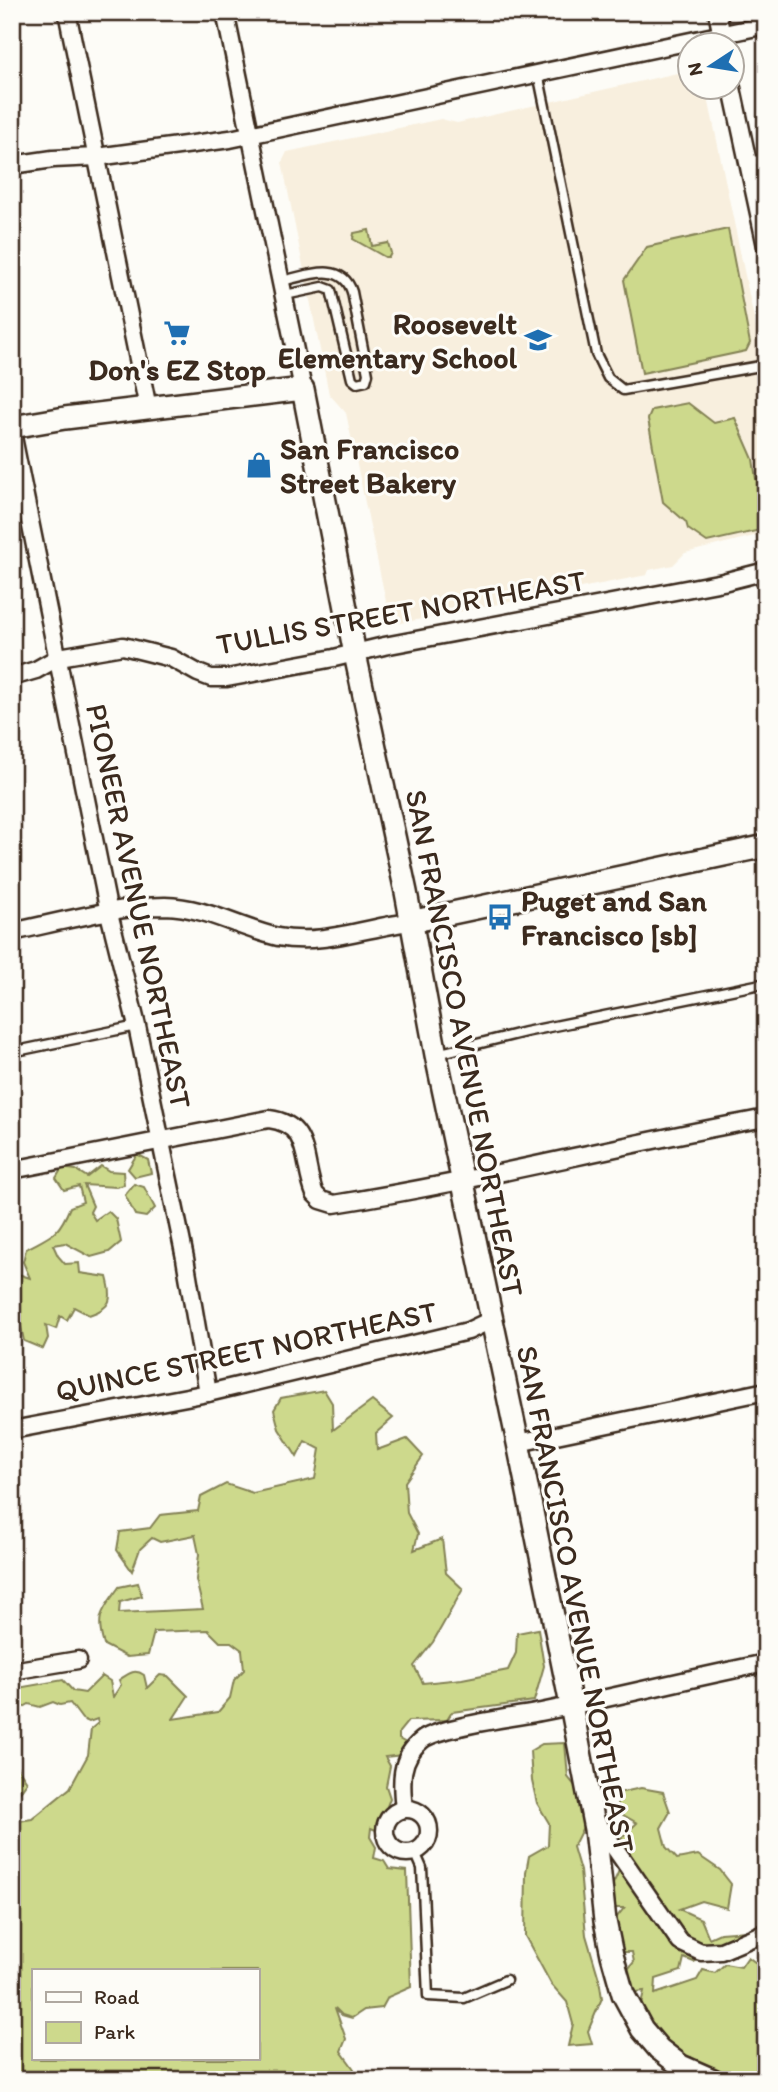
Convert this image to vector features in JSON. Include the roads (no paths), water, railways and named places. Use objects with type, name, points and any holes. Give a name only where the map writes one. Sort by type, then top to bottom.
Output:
[{"type":"street","points":[[67,12],[148,408]]},
{"type":"street","name":"SAN FRANCISCO AVENUE NORTHEAST","points":[[225,12],[284,288],[436,1055],[571,1706],[592,1814],[605,1921],[623,1994],[642,2029],[678,2073],[713,2080]]},
{"type":"street","points":[[717,12],[721,32]]},
{"type":"street","points":[[745,32],[766,25]]},
{"type":"street","points":[[12,165],[53,159],[97,158],[252,135],[538,73],[676,48]]},
{"type":"street","points":[[735,102],[766,246]]},
{"type":"street","points":[[12,427],[303,389]]},
{"type":"street","name":"PIONEER AVENUE NORTHEAST","points":[[12,432],[109,913],[185,1258],[208,1393]]},
{"type":"street","name":"TULLIS STREET NORTHEAST","points":[[12,677],[36,670],[59,657],[123,646],[171,658],[211,677],[227,678],[723,582],[766,571]]},
{"type":"street","points":[[12,932],[109,913],[162,906],[206,911],[279,937],[327,937],[410,922],[766,846]]},
{"type":"street","points":[[12,1170],[269,1119],[279,1120],[290,1126],[303,1143],[315,1194],[321,1200],[334,1204],[463,1181],[658,1137],[766,1118]]},
{"type":"street","name":"QUINCE STREET NORTHEAST","points":[[12,1430],[208,1393],[468,1331],[491,1320]]},
{"type":"street","points":[[518,1443],[766,1391]]},
{"type":"street","points":[[12,1671],[78,1660]]},
{"type":"street","points":[[404,1809],[402,1775],[405,1761],[424,1738],[434,1733],[571,1706],[766,1662]]},
{"type":"street","points":[[404,1809],[418,1811],[428,1822],[429,1836],[422,1848],[415,1852],[401,1853],[389,1844],[386,1837],[387,1822],[391,1815],[404,1809]]},
{"type":"street","points":[[592,1814],[608,1841],[680,1942],[701,1951],[721,1951],[766,1932]]},
{"type":"lane","points":[[538,73],[596,355],[608,378],[623,390],[766,365]]},
{"type":"lane","points":[[747,162],[766,159]]},
{"type":"lane","points":[[327,272],[340,275],[347,282],[352,292],[368,374],[366,381],[358,383],[352,379],[331,290],[323,286],[284,288],[327,272]]},
{"type":"lane","points":[[436,1055],[525,1032],[766,983]]},
{"type":"lane","points":[[12,1052],[136,1026]]},
{"type":"lane","points":[[415,1852],[422,1868],[428,1996],[464,1998],[506,1980]]},
{"type":"place","name":"Don's EZ Stop","points":[[177,333]]},
{"type":"place","name":"Roosevelt Elementary School","points":[[538,340]]},
{"type":"place","name":"San Francisco Street Bakery","points":[[259,465]]},
{"type":"place","name":"Puget and San Francisco [sb]","points":[[500,917]]}]
